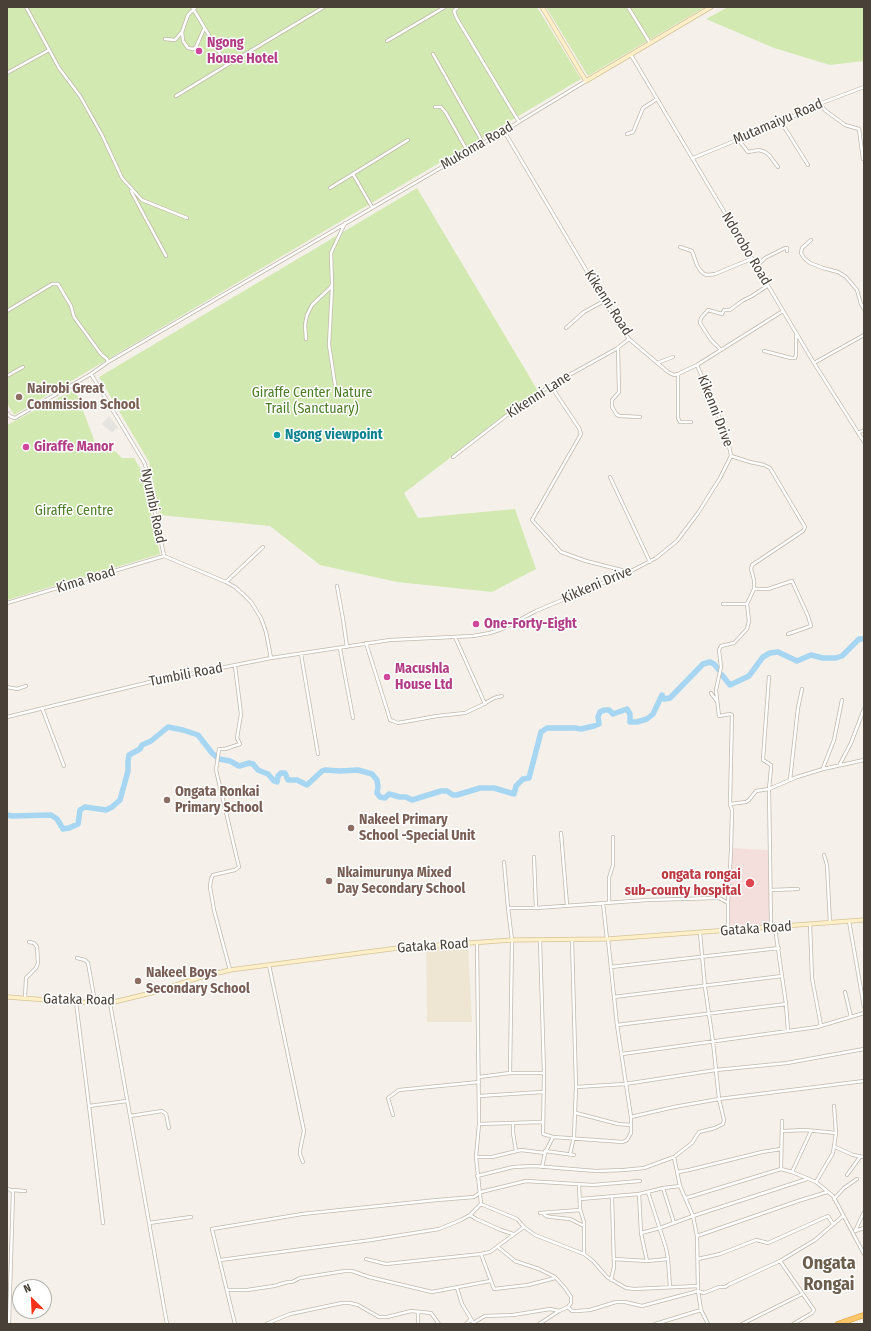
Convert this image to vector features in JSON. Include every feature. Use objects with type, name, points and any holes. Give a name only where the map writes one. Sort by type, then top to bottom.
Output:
[{"type":"highway","points":[[838,1324],[864,1315]]},
{"type":"street","points":[[26,7],[59,68],[80,96],[102,135],[116,167],[128,184],[144,202],[187,218]]},
{"type":"street","points":[[165,38],[175,40],[182,32],[192,8],[196,7]]},
{"type":"street","points":[[176,96],[324,7]]},
{"type":"street","points":[[387,41],[445,7]]},
{"type":"street","points":[[458,7],[454,11],[456,17],[519,122]]},
{"type":"street","points":[[542,7],[586,81]]},
{"type":"street","points":[[628,7],[650,43]]},
{"type":"street","name":"Mukoma Road","points":[[7,413],[11,417],[15,418],[372,207],[504,131],[711,7]]},
{"type":"street","points":[[192,8],[227,65]]},
{"type":"street","points":[[182,32],[185,44],[188,48],[193,49],[198,45],[204,29]]},
{"type":"street","points":[[7,73],[49,50]]},
{"type":"street","points":[[433,54],[483,143]]},
{"type":"street","name":"Ndorobo Road","points":[[630,55],[767,286],[864,442]]},
{"type":"street","name":"Mutamaiyu Road","points":[[692,158],[781,122],[819,104],[864,87]]},
{"type":"street","points":[[627,134],[633,132],[643,108],[657,99]]},
{"type":"street","points":[[819,104],[845,125],[859,129],[863,159]]},
{"type":"street","points":[[435,106],[441,107],[446,112],[468,152]]},
{"type":"street","points":[[781,122],[808,165]]},
{"type":"street","name":"Kikenni Road","points":[[504,131],[618,324],[629,339],[657,363],[671,374],[678,374]]},
{"type":"street","points":[[330,188],[408,140]]},
{"type":"street","points":[[737,140],[748,152],[759,150],[770,155],[778,167]]},
{"type":"street","points":[[353,174],[372,207]]},
{"type":"street","points":[[128,184],[166,256]]},
{"type":"street","points":[[336,391],[329,345],[332,284],[331,253],[346,223]]},
{"type":"street","points":[[812,240],[802,248],[801,253],[804,258],[810,263],[838,272],[846,277],[857,290],[864,310]]},
{"type":"street","points":[[680,247],[692,251],[696,264],[704,274],[708,275],[715,274],[751,259]]},
{"type":"street","points":[[756,267],[764,259],[785,248],[788,250]]},
{"type":"street","points":[[7,311],[55,283],[58,284],[71,306],[74,317],[101,354],[107,358],[108,362]]},
{"type":"street","points":[[306,339],[305,325],[309,310],[312,305],[327,292],[332,284]]},
{"type":"street","points":[[721,350],[711,340],[700,323],[700,318],[708,310],[722,314],[724,310],[730,310],[767,286]]},
{"type":"street","points":[[566,328],[584,312],[604,301]]},
{"type":"street","points":[[691,422],[680,422],[678,418],[678,374],[697,365],[783,312]]},
{"type":"street","points":[[764,352],[795,358],[796,333]]},
{"type":"street","points":[[814,363],[864,335]]},
{"type":"street","name":"Kikenni Lane","points":[[453,457],[524,402],[618,348],[629,339]]},
{"type":"street","points":[[618,348],[619,392],[612,400],[612,407],[616,415],[640,417]]},
{"type":"street","points":[[657,363],[673,357]]},
{"type":"street","name":"Kikenni Drive","points":[[697,365],[727,435],[732,456]]},
{"type":"street","points":[[7,376],[22,367]]},
{"type":"street","name":"Nyumbi Road","points":[[91,374],[145,464],[164,556]]},
{"type":"street","points":[[552,386],[579,428],[581,434],[532,520],[561,552],[586,561],[629,572]]},
{"type":"street","points":[[858,434],[864,430]]},
{"type":"street","points":[[728,930],[732,837],[732,810],[730,804],[732,715],[720,716],[718,713],[716,687],[721,667],[719,650],[721,646],[734,643],[747,629],[749,621],[747,604],[754,589],[754,580],[751,569],[752,565],[803,531],[805,527],[770,468],[732,456]]},
{"type":"street","name":"Kikkeni Drive","points":[[366,643],[408,638],[455,637],[490,633],[502,629],[536,611],[650,562],[677,541],[698,513],[732,456]]},
{"type":"street","points":[[610,477],[650,562]]},
{"type":"street","points":[[226,582],[263,547]]},
{"type":"street","points":[[164,556],[226,582],[243,594],[251,602],[261,618],[266,632],[271,658]]},
{"type":"street","name":"Kima Road","points":[[7,603],[164,556]]},
{"type":"street","points":[[754,589],[768,589],[792,581],[811,626],[788,634]]},
{"type":"street","points":[[337,586],[347,647]]},
{"type":"street","points":[[723,604],[747,604]]},
{"type":"street","points":[[455,637],[485,704]]},
{"type":"street","points":[[366,643],[390,720],[398,722],[465,713],[494,698],[502,696]]},
{"type":"street","name":"Tumbili Road","points":[[7,718],[150,682],[271,658],[340,649],[366,643]]},
{"type":"street","points":[[340,649],[353,718]]},
{"type":"street","points":[[301,654],[318,754]]},
{"type":"street","points":[[230,970],[214,910],[210,887],[213,875],[238,869],[239,865],[217,777],[218,754],[220,749],[225,749],[240,744],[237,738],[241,714],[235,666]]},
{"type":"street","points":[[769,677],[763,760],[771,766],[769,789],[773,928],[779,948],[788,1031]]},
{"type":"street","points":[[7,687],[17,689],[26,686]]},
{"type":"street","points":[[790,780],[798,708],[802,689]]},
{"type":"street","points":[[711,694],[717,700]]},
{"type":"street","points":[[823,769],[834,740],[842,700]]},
{"type":"street","points":[[42,708],[64,766]]},
{"type":"street","points":[[840,765],[851,743],[864,709]]},
{"type":"street","points":[[730,804],[746,802],[756,791],[769,789],[823,769],[864,760]]},
{"type":"street","points":[[561,833],[567,905]]},
{"type":"street","points":[[609,902],[609,878],[613,865],[613,837]]},
{"type":"street","points":[[824,855],[827,865],[830,923]]},
{"type":"street","points":[[534,857],[536,908]]},
{"type":"street","points":[[504,862],[512,940],[510,1073]]},
{"type":"street","points":[[771,890],[798,889]]},
{"type":"street","points":[[508,908],[536,908],[609,902],[715,898],[719,898],[728,903]]},
{"type":"street","points":[[540,940],[544,1073],[543,1134],[552,1137],[623,1142],[630,1137],[631,1117],[617,1025],[603,903]]},
{"type":"street","name":"Gataka Road","points":[[7,997],[110,1003],[151,993],[198,978],[230,970],[398,948],[512,940],[608,939],[773,928],[864,920]]},
{"type":"street","points":[[849,921],[864,1007]]},
{"type":"street","points":[[810,924],[812,978],[821,1026]]},
{"type":"street","points":[[477,1176],[513,1167],[542,1167],[577,1170],[624,1170],[644,1168],[674,1157],[692,1142],[699,1132],[723,1124],[724,1120],[719,1099],[700,933]]},
{"type":"street","points":[[570,1154],[574,1138],[576,1113],[572,939]]},
{"type":"street","points":[[25,998],[26,978],[36,968],[38,963],[37,947],[34,943],[29,942]]},
{"type":"street","points":[[220,1260],[371,1240],[439,1229],[461,1220],[481,1204],[481,1192],[477,1176],[476,1157],[479,1124],[477,942]]},
{"type":"street","points":[[611,967],[779,948]]},
{"type":"street","points":[[77,958],[85,960],[88,963],[95,1002]]},
{"type":"street","points":[[269,964],[304,1131],[300,1150],[301,1158],[304,1162]]},
{"type":"street","points":[[614,997],[782,976]]},
{"type":"street","points":[[844,992],[851,1017]]},
{"type":"street","points":[[76,1002],[104,1223]]},
{"type":"street","points":[[110,1003],[167,1324]]},
{"type":"street","points":[[617,1025],[786,1004]]},
{"type":"street","points":[[622,1054],[821,1026],[864,1013]]},
{"type":"street","points":[[576,1087],[625,1084],[716,1070],[787,1063],[864,1049]]},
{"type":"street","points":[[478,1076],[510,1073],[544,1073]]},
{"type":"street","points":[[631,1117],[719,1099],[864,1081]]},
{"type":"street","points":[[393,1115],[388,1098],[399,1090],[479,1082]]},
{"type":"street","points":[[478,1096],[543,1092]]},
{"type":"street","points":[[89,1106],[127,1101]]},
{"type":"street","points":[[816,1182],[835,1147],[836,1133],[834,1106]]},
{"type":"street","points":[[130,1116],[162,1111],[166,1114],[168,1128]]},
{"type":"street","points":[[576,1113],[618,1124],[631,1125]]},
{"type":"street","points":[[781,1170],[782,1120]]},
{"type":"street","points":[[479,1124],[543,1122]]},
{"type":"street","points":[[513,1124],[516,1151]]},
{"type":"street","points":[[782,1131],[836,1133]]},
{"type":"street","points":[[792,1172],[811,1131]]},
{"type":"street","points":[[542,1167],[545,1152],[552,1137]]},
{"type":"street","points":[[835,1147],[860,1157],[864,1157]]},
{"type":"street","points":[[678,1172],[762,1152],[781,1149]]},
{"type":"street","points":[[476,1157],[494,1156],[516,1151],[530,1150],[574,1155]]},
{"type":"street","points":[[674,1157],[680,1186],[686,1198],[697,1236],[698,1291],[701,1310],[708,1324]]},
{"type":"street","points":[[847,1175],[860,1157]]},
{"type":"street","points":[[686,1198],[781,1170],[792,1172],[816,1182],[834,1199],[843,1216],[854,1231],[864,1254]]},
{"type":"street","points":[[641,1234],[807,1178]]},
{"type":"street","points":[[834,1199],[844,1188],[857,1179]]},
{"type":"street","points":[[235,1324],[212,1229],[302,1214],[474,1197],[481,1192],[526,1181],[593,1185],[640,1181]]},
{"type":"street","points":[[579,1184],[580,1210],[584,1226],[584,1254]]},
{"type":"street","points":[[580,1199],[639,1194],[663,1188],[680,1186]]},
{"type":"street","points":[[663,1188],[674,1223]]},
{"type":"street","points":[[7,1189],[24,1191]]},
{"type":"street","points":[[9,1324],[12,1250],[12,1190]]},
{"type":"street","points":[[648,1192],[660,1228],[668,1259],[670,1287]]},
{"type":"street","points":[[697,1236],[827,1192]]},
{"type":"street","points":[[639,1194],[641,1234],[648,1261]]},
{"type":"street","points":[[611,1280],[614,1267],[612,1197]]},
{"type":"street","points":[[481,1204],[517,1219],[524,1227],[535,1235],[584,1254],[593,1261],[603,1274],[626,1288],[634,1289],[698,1286]]},
{"type":"street","points":[[580,1210],[542,1213],[546,1216],[570,1219],[584,1226]]},
{"type":"street","points":[[854,1231],[864,1212]]},
{"type":"street","points":[[470,1214],[476,1219],[513,1234]]},
{"type":"street","points":[[698,1259],[720,1254],[756,1240],[768,1243],[828,1216],[833,1224]]},
{"type":"street","points":[[568,1308],[572,1311],[590,1310],[616,1302],[626,1302],[642,1306],[698,1291],[704,1293],[720,1287],[725,1287],[780,1261],[815,1240],[843,1216]]},
{"type":"street","points":[[149,1223],[191,1217]]},
{"type":"street","points":[[366,1259],[386,1264],[481,1254],[490,1252],[498,1247],[524,1227]]},
{"type":"street","points":[[854,1231],[864,1228]]},
{"type":"street","points":[[498,1247],[515,1261],[539,1269],[555,1277],[571,1297],[571,1303],[568,1308],[559,1311],[539,1324]]},
{"type":"street","points":[[7,1249],[12,1250]]},
{"type":"street","points":[[481,1254],[494,1289],[528,1285],[555,1277]]},
{"type":"street","points":[[614,1259],[648,1261],[668,1259]]},
{"type":"street","points":[[780,1261],[814,1311],[793,1324]]},
{"type":"street","points":[[228,1290],[247,1290],[274,1286],[292,1282],[300,1278],[345,1271],[352,1271],[369,1277],[432,1292],[490,1281]]},
{"type":"street","points":[[457,1288],[462,1304],[474,1323],[485,1316],[513,1315],[550,1309],[559,1311]]},
{"type":"street","points":[[742,1324],[802,1294]]},
{"type":"street","points":[[266,1324],[290,1314],[342,1304],[358,1305],[379,1317],[386,1317],[411,1311],[431,1313],[439,1324]]},
{"type":"street","points":[[655,1324],[701,1310]]},
{"type":"street","points":[[418,1312],[418,1324]]},
{"type":"street","points":[[466,1324],[471,1319]]},
{"type":"shaded area","points":[[109,416],[118,427],[112,433],[102,424]]},
{"type":"shaded area","name":"ongata rongai sub-county hospital","points":[[732,848],[768,850],[770,925],[729,928]]},
{"type":"shaded area","points":[[468,945],[472,1022],[427,1022],[426,949]]},
{"type":"green space","points":[[7,7],[537,7],[581,79],[14,415],[7,403]]},
{"type":"green space","points":[[546,7],[705,7],[588,76]]},
{"type":"green space","points":[[728,7],[864,7],[864,61],[830,65],[774,48],[706,19]]},
{"type":"green space","name":"Giraffe Center Nature Trail (Sanctuary)","points":[[417,188],[538,391],[404,493],[418,518],[515,509],[536,569],[492,592],[397,582],[320,565],[270,526],[160,515],[149,462],[99,377]]},
{"type":"green space","name":"Giraffe Centre","points":[[75,389],[96,445],[102,450],[115,451],[122,458],[134,458],[142,471],[160,554],[7,600],[7,425]]},
{"type":"waterway","points":[[722,675],[730,685],[749,676],[763,657],[770,653],[778,652],[797,661],[811,655],[823,658],[836,658],[842,656],[859,639],[864,639]]},
{"type":"waterway","points":[[7,815],[51,815],[57,819],[63,829],[78,824],[80,810],[85,807],[106,810],[112,807],[120,800],[128,771],[129,755],[140,749],[142,745],[151,741],[168,727],[198,735],[212,753],[219,759],[230,761],[239,766],[249,763],[253,764],[258,770],[268,774],[274,781],[277,782],[278,776],[281,773],[285,773],[288,780],[297,780],[307,785],[325,770],[358,770],[372,774],[377,780],[377,793],[380,797],[385,798],[389,794],[406,797],[412,800],[441,791],[447,791],[453,795],[457,795],[480,788],[494,788],[514,794],[516,786],[523,779],[529,778],[541,732],[547,728],[581,729],[594,726],[599,724],[598,717],[600,712],[604,710],[609,710],[613,714],[627,709],[630,714],[630,722],[637,722],[647,719],[653,714],[662,695],[664,699],[670,698],[703,664],[710,662],[719,670]]},
{"type":"place","name":"Ngong House Hotel","points":[[199,51]]},
{"type":"place","name":"Nairobi Great Commission School","points":[[19,397]]},
{"type":"place","name":"Ngong viewpoint","points":[[277,435]]},
{"type":"place","name":"Giraffe Manor","points":[[26,447]]},
{"type":"place","name":"One-Forty-Eight","points":[[476,624]]},
{"type":"place","name":"Macushla House Ltd","points":[[387,677]]},
{"type":"place","name":"Ongata Ronkai Primary School","points":[[167,800]]},
{"type":"place","name":"Nakeel Primary School -Special Unit","points":[[351,828]]},
{"type":"place","name":"Nkaimurunya Mixed Day Secondary School","points":[[329,881]]},
{"type":"place","name":"ongata rongai sub-county hospital","points":[[750,883]]},
{"type":"place","name":"Nakeel Boys Secondary School","points":[[138,981]]},
{"type":"district","name":"Ongata Rongai","points":[[829,1274]]}]
